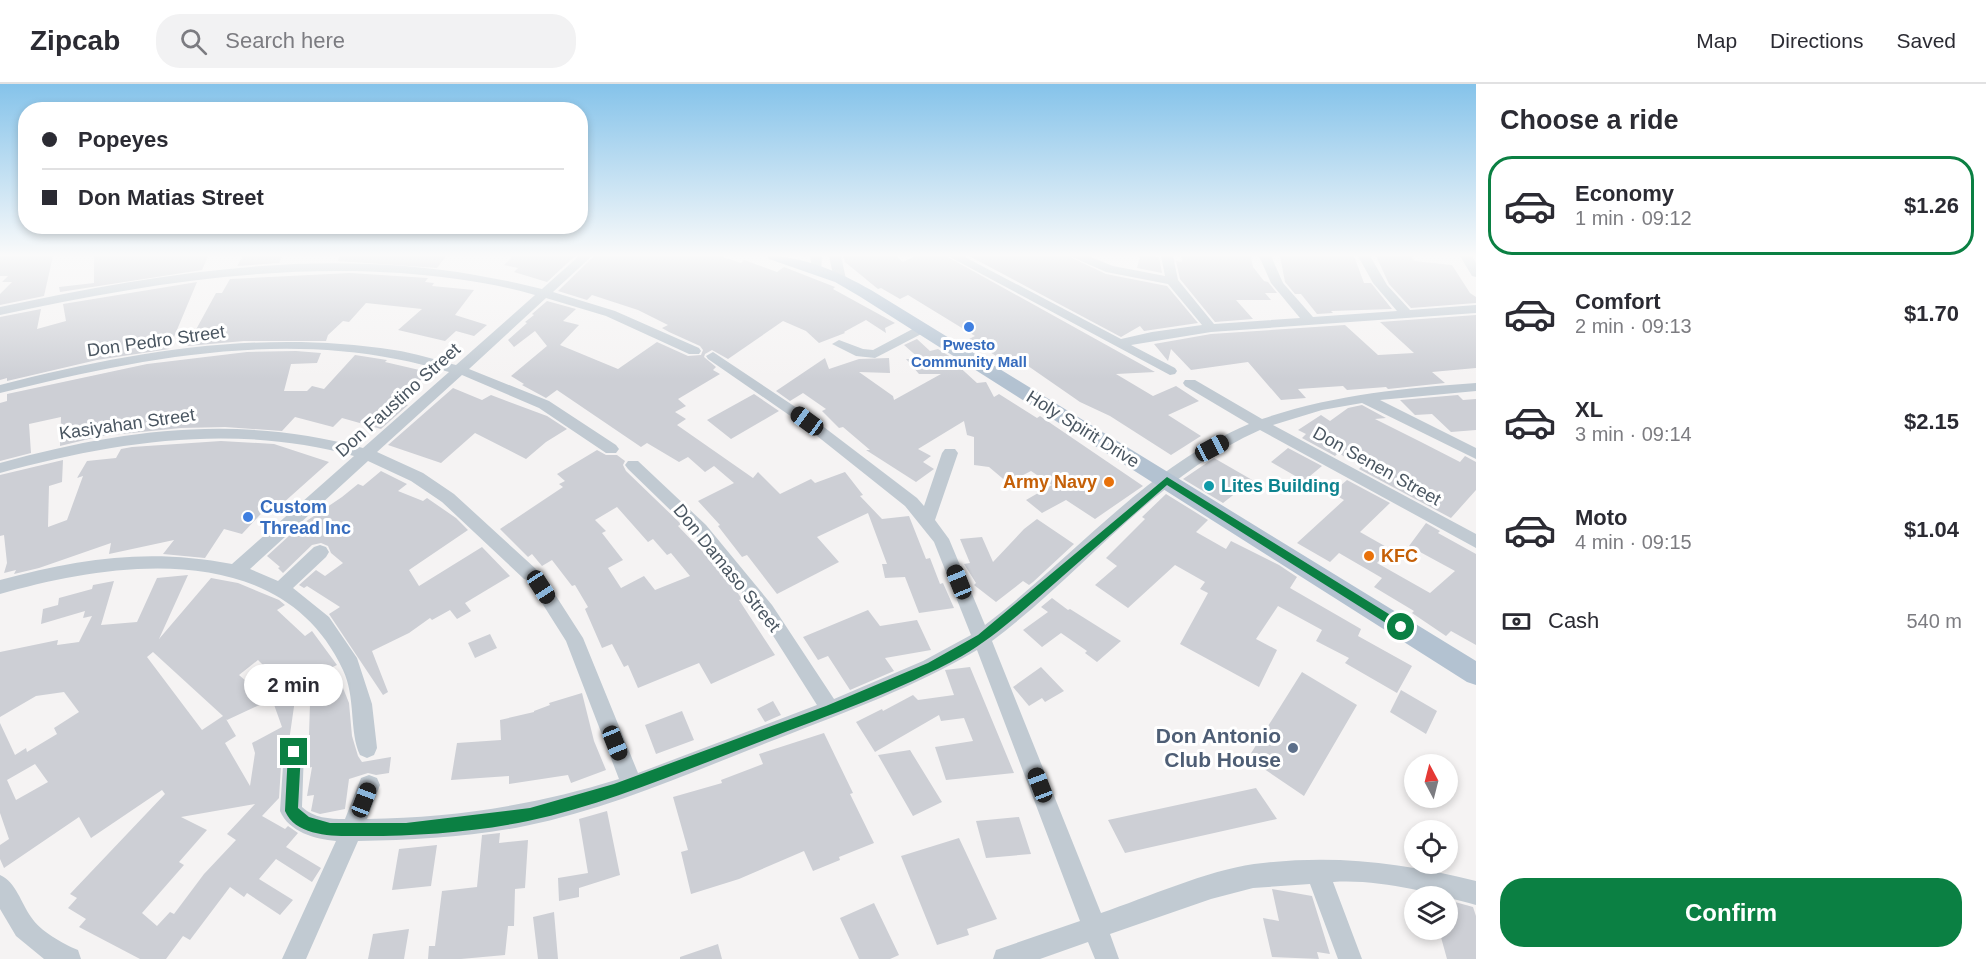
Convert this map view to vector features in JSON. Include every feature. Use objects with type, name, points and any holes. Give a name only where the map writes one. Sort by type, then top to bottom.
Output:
[{"type":"main road","name":"Holy Spirit Drive","points":[[870,297],[1476,674]]},
{"type":"street","points":[[0,311],[67,297]]},
{"type":"street","name":"Don Faustino Street","points":[[236,571],[542,297]]},
{"type":"street","points":[[562,297],[622,317],[694,351]]},
{"type":"street","points":[[1030,297],[1170,371]]},
{"type":"street","points":[[1185,297],[1212,328]]},
{"type":"street","points":[[1287,297],[1309,320]]},
{"type":"street","points":[[1390,297],[1407,314]]},
{"type":"street","points":[[1118,344],[1152,336],[1212,328],[1476,309]]},
{"type":"street","points":[[839,344],[861,353],[875,354],[922,328]]},
{"type":"street","name":"Don Pedro Street","points":[[0,389],[147,357],[261,346],[332,346],[399,354],[461,369]]},
{"type":"street","points":[[713,356],[807,421],[911,502],[941,539],[1107,959]]},
{"type":"street","points":[[461,369],[543,402],[590,432],[611,449]]},
{"type":"street","name":"Don Senen Street","points":[[1190,383],[1260,424],[1476,542]]},
{"type":"street","points":[[294,752],[291,811],[306,822],[330,829],[406,829],[502,819],[579,801],[632,785],[830,709],[932,666],[982,638],[1167,481],[1212,448],[1260,424],[1314,407],[1363,398],[1476,387]]},
{"type":"street","points":[[1363,398],[1476,454]]},
{"type":"street","name":"Kasiyahan Street","points":[[0,468],[68,450],[116,441],[208,433],[291,437],[330,444],[367,454],[416,476],[459,505],[536,581],[574,638],[632,785]]},
{"type":"street","points":[[927,520],[950,453]]},
{"type":"street","name":"Don Damaso Street","points":[[633,465],[700,529],[758,601],[830,709]]},
{"type":"street","points":[[280,590],[320,552]]},
{"type":"street","points":[[0,587],[66,570],[113,563],[178,562],[236,571],[280,590],[304,605],[322,622],[350,663],[363,707],[367,747]]},
{"type":"street","points":[[294,959],[352,830],[369,784]]},
{"type":"street","points":[[1005,959],[1211,887],[1253,876],[1349,870],[1422,879],[1476,893]]},
{"type":"street","points":[[1317,871],[1350,959]]},
{"type":"street","points":[[0,887],[24,928],[60,956],[69,959]]},
{"type":"building","points":[[0,297],[40,297],[0,305]]},
{"type":"building","points":[[107,297],[191,297],[169,349],[97,360],[7,381],[7,378],[0,380],[0,317],[41,309],[37,329],[66,321],[63,304]]},
{"type":"building","points":[[214,297],[469,297],[455,315],[487,325],[474,336],[456,331],[445,341],[398,330],[422,309],[366,303],[349,322],[343,321],[328,335],[326,341],[244,341],[187,346]]},
{"type":"building","points":[[598,297],[847,297],[895,323],[885,328],[886,333],[866,320],[845,333],[819,343],[806,331],[783,321],[728,359],[712,350],[704,357],[716,367],[713,370],[720,374],[678,399],[686,406],[675,412],[686,419],[677,425],[753,478],[758,472],[780,494],[811,479],[815,483],[845,472],[863,495],[860,496],[882,519],[909,516],[926,559],[930,558],[940,584],[943,583],[954,608],[919,613],[905,577],[885,578],[882,564],[887,564],[868,513],[817,537],[839,562],[777,594],[747,555],[742,557],[718,526],[720,525],[698,501],[734,483],[714,466],[705,472],[688,457],[679,462],[647,443],[641,447],[557,390],[546,398],[511,376],[547,346],[535,331],[514,347],[508,340],[547,301],[576,309],[563,321],[579,325],[560,345],[618,369],[657,342],[688,356],[701,355],[703,350],[700,346],[662,328],[668,325],[638,310]]},
{"type":"building","points":[[911,297],[1020,297],[1155,372],[1116,374],[1153,396],[1176,386],[1199,401],[1168,415],[1201,436],[1171,455],[1110,416],[1080,402],[1018,359],[1009,364],[985,349],[981,351],[965,341],[975,336]]},
{"type":"building","points":[[1046,297],[1176,297],[1198,323],[1144,331],[1140,326],[1121,337]]},
{"type":"building","points":[[1195,297],[1268,297],[1271,300],[1236,300],[1253,319],[1215,322]]},
{"type":"building","points":[[1303,297],[1382,297],[1392,309],[1331,311],[1333,313],[1317,314]]},
{"type":"building","points":[[1401,297],[1476,297],[1476,303],[1411,308]]},
{"type":"building","points":[[1476,315],[1476,368],[1432,372],[1445,383],[1388,389],[1386,387],[1347,390],[1343,386],[1298,389],[1306,398],[1281,400],[1248,362],[1191,370],[1171,349],[1168,361],[1154,344],[1211,334],[1345,325],[1378,355],[1414,353],[1380,322]]},
{"type":"building","points":[[917,339],[930,351],[938,349],[954,359],[956,361],[954,362],[977,383],[986,382],[994,397],[999,394],[1037,418],[1040,416],[1143,486],[1095,519],[1066,500],[1042,513],[1026,500],[1052,485],[1031,471],[1008,483],[989,467],[974,465],[974,437],[967,435],[964,421],[918,449],[931,456],[923,462],[934,469],[916,482],[866,450],[870,450],[843,427],[839,428],[822,411],[826,409],[803,393],[790,401],[776,391],[825,358],[829,369],[859,359],[889,358],[890,373],[859,372],[893,396],[894,400],[941,374],[919,374],[906,359],[920,359],[904,345]]},
{"type":"building","points":[[247,352],[321,353],[317,363],[291,364],[284,391],[307,391],[312,386],[324,389],[355,355],[387,360],[385,362],[428,372],[399,403],[408,405],[381,429],[342,418],[333,427],[295,417],[282,431],[225,427],[181,428],[101,436],[60,446],[61,417],[29,424],[31,453],[0,461],[0,403],[7,401],[7,394],[147,364]]},
{"type":"building","points":[[453,388],[482,400],[491,395],[547,416],[567,429],[546,442],[526,459],[475,433],[441,463],[388,445]]},
{"type":"building","points":[[754,394],[779,411],[731,439],[707,420]]},
{"type":"building","points":[[1458,395],[1463,400],[1476,399],[1476,430],[1451,432],[1432,414],[1415,415],[1400,400]]},
{"type":"building","points":[[1362,405],[1386,418],[1375,419],[1460,462],[1465,456],[1476,462],[1476,490],[1451,518],[1359,469],[1362,466],[1338,453],[1335,456],[1302,438],[1306,434],[1298,430],[1321,415],[1330,421],[1348,408]]},
{"type":"building","points":[[221,441],[274,444],[329,462],[282,504],[273,501],[242,534],[224,529],[205,558],[163,554],[174,540],[109,554],[111,543],[39,568],[14,574],[16,570],[4,573],[7,563],[4,535],[0,536],[0,475],[63,460],[62,482],[49,486],[48,527],[67,520],[83,476],[77,478],[87,461],[116,458],[121,449],[132,447]]},
{"type":"building","points":[[1288,448],[1322,466],[1304,481],[1271,462]]},
{"type":"building","points":[[597,450],[606,455],[617,455],[625,461],[623,465],[626,471],[681,524],[678,526],[725,575],[775,655],[711,684],[699,663],[638,688],[628,665],[624,667],[612,644],[602,648],[585,609],[588,607],[575,585],[572,586],[552,560],[542,566],[532,554],[528,557],[500,529],[563,487],[559,484],[565,481],[557,474]],"holes":[[[617,507],[648,542],[653,539],[667,555],[671,553],[690,576],[655,590],[644,576],[621,588],[608,568],[623,560],[602,533],[606,531],[595,520]]]},
{"type":"building","points":[[1214,458],[1254,481],[1223,503],[1183,479]]},
{"type":"building","points":[[381,471],[407,484],[398,491],[423,501],[427,498],[456,518],[468,530],[409,570],[419,586],[482,547],[510,576],[465,603],[471,611],[457,619],[450,610],[432,620],[430,618],[409,633],[372,651],[388,692],[383,695],[329,614],[340,607],[307,586],[304,588],[299,585],[316,570],[325,576],[343,563],[331,553],[328,546],[321,543],[312,545],[283,573],[278,568],[280,567],[267,556],[302,524],[358,484],[363,486]]},
{"type":"building","points":[[1347,480],[1390,503],[1360,532],[1390,549],[1377,563],[1430,593],[1455,571],[1409,546],[1426,523],[1440,531],[1438,533],[1476,554],[1476,645],[1451,631],[1446,636],[1412,613],[1414,611],[1374,587],[1382,578],[1339,553],[1330,562],[1297,543],[1344,500],[1332,493]]},
{"type":"building","points":[[1166,494],[1208,520],[1196,532],[1226,549],[1231,541],[1279,565],[1297,577],[1290,588],[1361,629],[1358,636],[1412,666],[1397,693],[1345,663],[1349,658],[1316,641],[1322,630],[1278,606],[1256,639],[1277,650],[1259,687],[1180,644],[1208,593],[1200,589],[1205,582],[1175,565],[1128,608],[1095,585],[1117,566],[1106,558]]},
{"type":"building","points":[[1037,519],[1074,544],[1029,585],[1023,581],[996,602],[974,585],[976,583],[964,564],[970,563],[960,539],[982,537],[993,562],[1024,529]]},
{"type":"building","points":[[188,575],[159,639],[211,578],[238,583],[279,600],[285,605],[277,610],[305,636],[312,631],[337,665],[307,679],[298,679],[289,741],[285,743],[282,751],[279,798],[262,816],[285,829],[288,826],[298,833],[286,847],[321,868],[312,882],[276,859],[259,879],[293,900],[280,915],[247,893],[244,897],[230,887],[190,940],[183,936],[166,959],[140,959],[79,927],[86,919],[68,908],[77,898],[70,894],[165,794],[162,790],[91,838],[79,817],[4,868],[0,859],[0,845],[9,839],[0,813],[0,723],[15,755],[26,748],[27,752],[57,734],[54,728],[79,712],[64,692],[36,696],[0,717],[0,652],[58,640],[57,645],[79,642],[92,616],[83,618],[85,611],[41,624],[43,609],[58,605],[59,598],[92,589],[93,585],[114,581],[101,625],[137,622],[157,578]],"holes":[[[153,652],[223,716],[202,730],[147,657]],[[258,660],[276,678],[254,688],[239,675]],[[272,699],[282,727],[252,743],[255,753],[250,786],[225,743],[236,736],[227,720]],[[35,764],[48,782],[16,800],[7,780]],[[255,804],[227,834],[236,840],[204,874],[174,914],[170,912],[157,926],[142,913],[184,865],[179,862],[207,830],[181,817]]]},
{"type":"building","points":[[1052,598],[1121,641],[1097,662],[1085,653],[1087,651],[1061,633],[1042,647],[1023,630],[1048,612],[1041,607]]},
{"type":"building","points":[[868,610],[880,626],[917,620],[931,650],[885,658],[894,671],[850,690],[828,656],[818,660],[803,637]]},
{"type":"building","points":[[490,634],[497,648],[475,658],[468,643]]},
{"type":"building","points":[[970,667],[1014,773],[946,780],[935,747],[973,741],[964,718],[941,721],[939,715],[875,752],[856,722],[913,695],[918,700],[954,695],[945,670]]},
{"type":"building","points":[[1041,667],[1064,691],[1045,702],[1042,698],[1029,706],[1013,687]]},
{"type":"building","points":[[1302,672],[1357,705],[1304,796],[1248,758]]},
{"type":"building","points":[[343,688],[349,703],[352,736],[358,756],[362,762],[391,757],[389,773],[376,775],[368,773],[349,779],[345,809],[320,814],[311,811],[314,795],[307,796],[312,767],[308,768],[310,703]]},
{"type":"building","points":[[1401,690],[1437,711],[1426,734],[1390,712]]},
{"type":"building","points":[[582,693],[594,741],[606,770],[571,783],[568,775],[509,784],[509,776],[451,780],[457,743],[501,740],[500,720],[534,712],[550,705],[549,703]]},
{"type":"building","points":[[773,701],[781,715],[765,722],[757,709]]},
{"type":"building","points":[[682,711],[694,740],[656,754],[645,725]]},
{"type":"building","points":[[824,733],[874,843],[839,857],[840,860],[813,871],[804,851],[739,879],[691,894],[681,852],[688,850],[673,797],[722,783],[721,780],[763,764],[759,754]]},
{"type":"building","points":[[910,750],[942,802],[913,816],[878,755]]},
{"type":"building","points":[[1256,788],[1277,819],[1125,853],[1108,820]]},
{"type":"building","points":[[607,811],[620,875],[579,888],[579,897],[559,901],[558,878],[588,873],[579,819]]},
{"type":"building","points":[[1019,817],[1031,854],[986,858],[976,821]]},
{"type":"building","points":[[500,833],[499,843],[528,840],[525,888],[515,889],[514,926],[508,926],[505,955],[428,959],[429,946],[435,946],[442,891],[477,887],[482,835]]},
{"type":"building","points":[[959,838],[997,919],[967,929],[969,935],[937,945],[901,856]]},
{"type":"building","points":[[437,845],[431,886],[392,890],[399,849]]},
{"type":"building","points":[[1272,889],[1312,896],[1330,954],[1317,952],[1319,959],[1272,957],[1263,918],[1279,921]]},
{"type":"building","points":[[874,903],[899,955],[890,959],[859,959],[840,918]]},
{"type":"building","points":[[1458,903],[1473,907],[1476,916],[1476,959],[1447,959],[1442,940],[1458,940]]},
{"type":"building","points":[[554,912],[558,959],[538,959],[533,917]]},
{"type":"building","points":[[409,929],[404,959],[368,959],[373,934]]},
{"type":"building","points":[[718,944],[722,959],[680,959],[680,957]]},
{"type":"place","name":"Pwesto Community Mall","points":[[969,327]]},
{"type":"place","name":"Army Navy","points":[[1109,482]]},
{"type":"place","name":"Lites Building","points":[[1209,486]]},
{"type":"place","name":"Custom Thread Inc","points":[[248,517]]},
{"type":"place","name":"KFC","points":[[1369,556]]},
{"type":"place","name":"Don Antonio Club House","points":[[1293,748]]},
{"type":"route","points":[[294,752],[291,811],[306,822],[330,829],[406,829],[502,819],[530,814],[632,785],[830,709],[932,666],[958,652],[982,638],[1167,481],[1401,627]]}]
